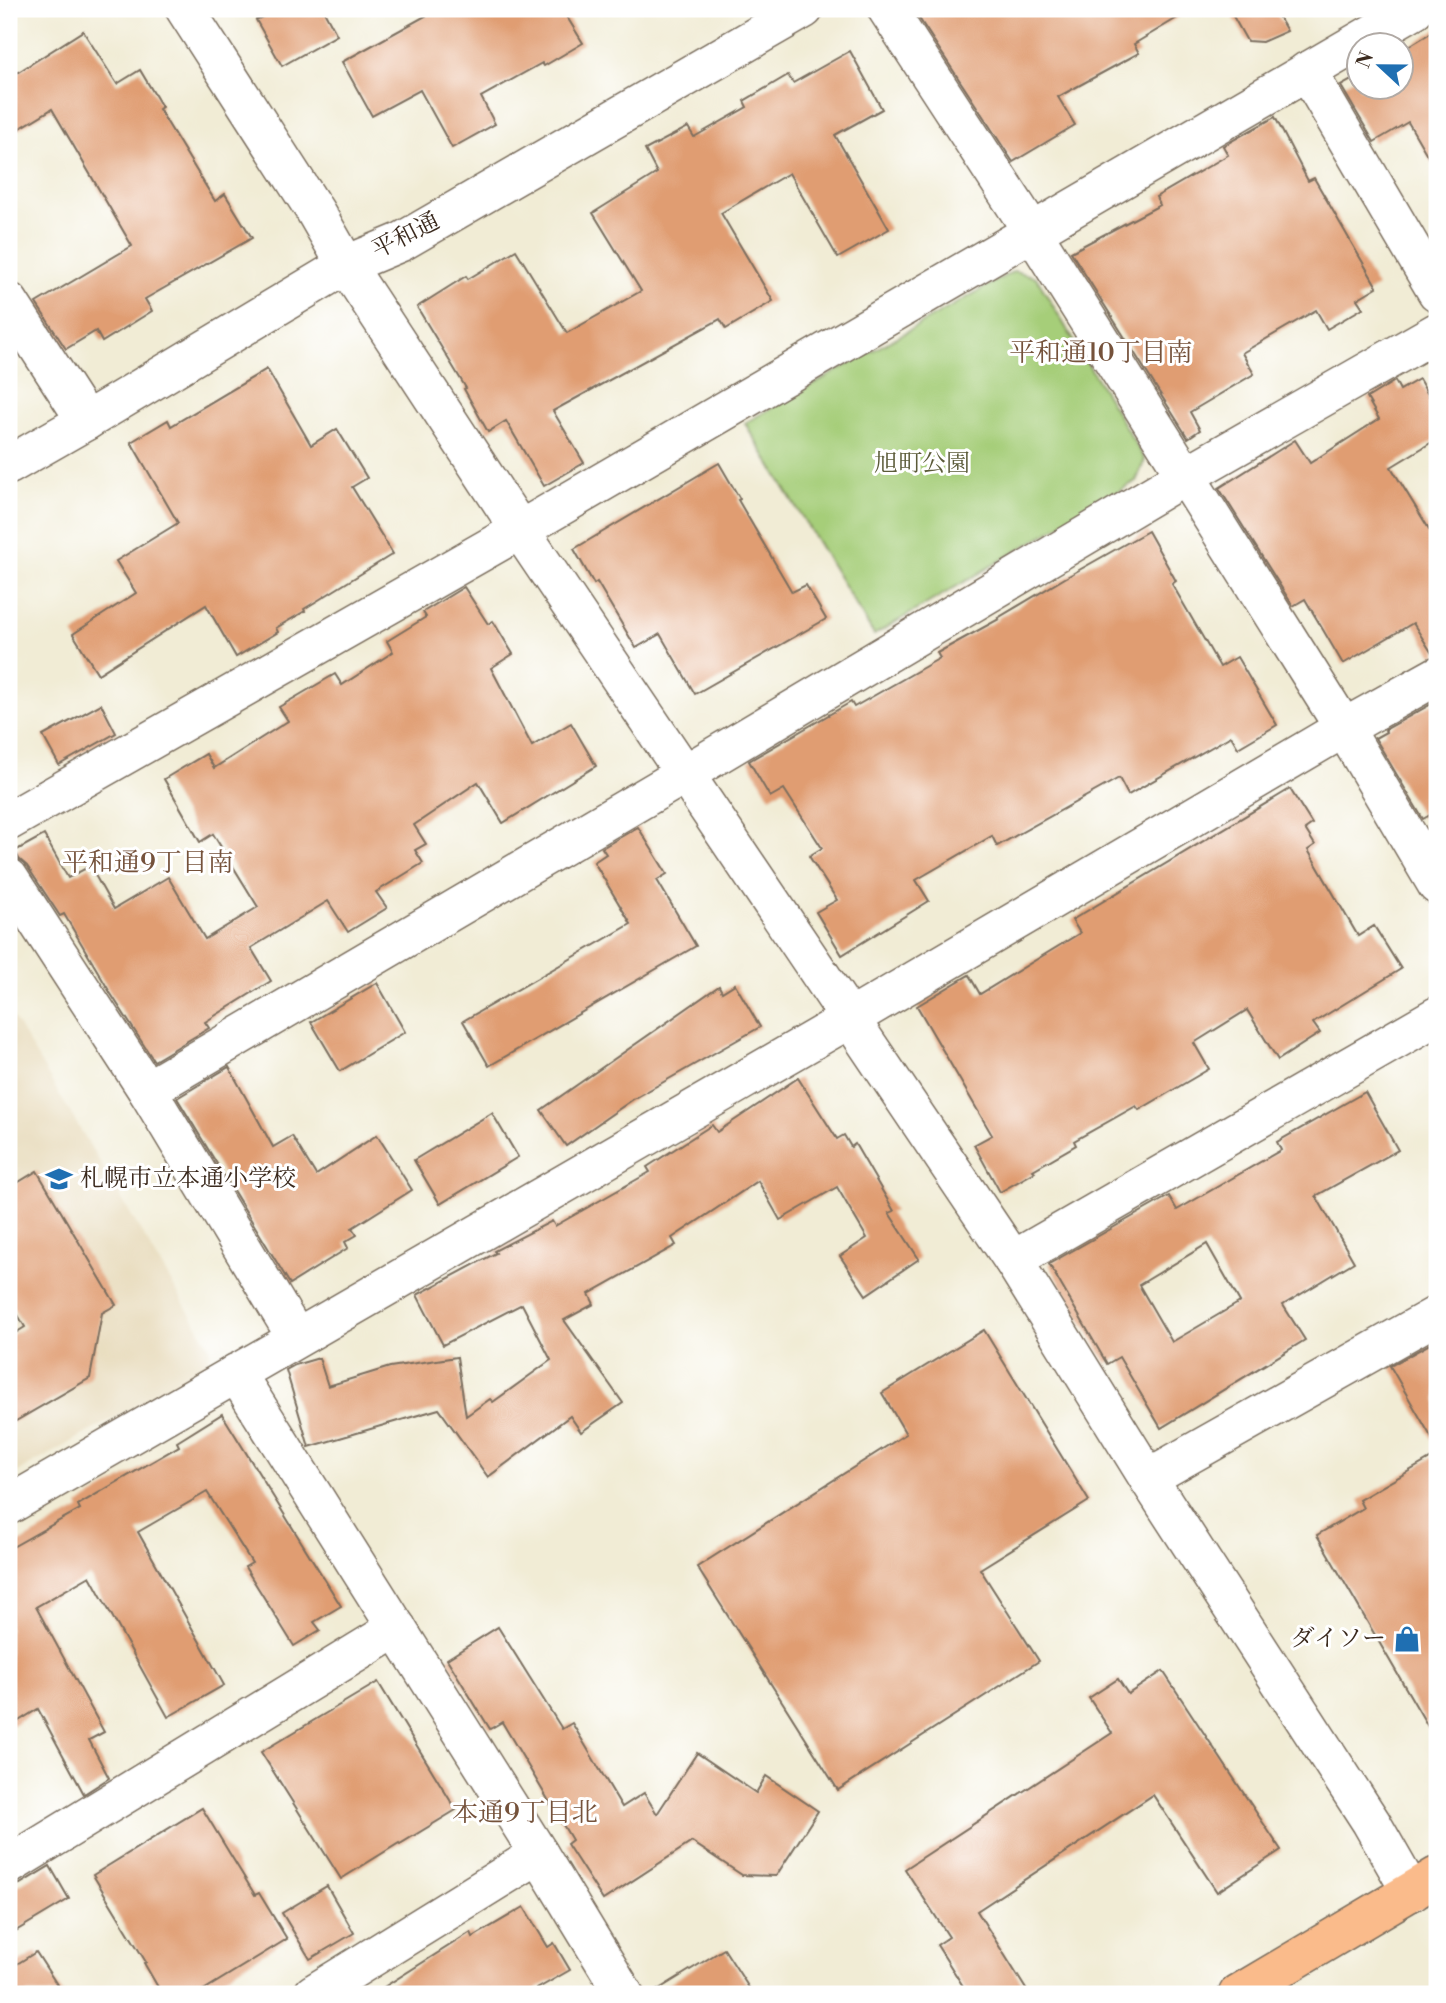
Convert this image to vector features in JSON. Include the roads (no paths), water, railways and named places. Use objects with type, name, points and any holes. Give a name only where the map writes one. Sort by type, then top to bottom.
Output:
[{"type":"highway","points":[[1238,1994],[1424,1884]]},
{"type":"street","points":[[185,9],[315,211],[346,265],[520,530],[1013,1261],[1147,1478],[1363,1811],[1424,1884]]},
{"type":"street","name":"平和通","points":[[9,465],[346,265],[401,242],[804,9]]},
{"type":"street","points":[[887,9],[1032,231],[1344,729],[1437,885]]},
{"type":"street","points":[[9,821],[520,530],[1415,9]]},
{"type":"street","points":[[1307,71],[1437,292]]},
{"type":"street","points":[[9,302],[86,421]]},
{"type":"street","points":[[147,1090],[1185,476],[1437,332]]},
{"type":"street","points":[[9,1505],[1437,676]]},
{"type":"street","points":[[9,878],[147,1090],[296,1337]]},
{"type":"street","points":[[1013,1261],[1437,1016]]},
{"type":"street","points":[[1147,1478],[1437,1315]]},
{"type":"street","points":[[236,1373],[624,1994]]},
{"type":"street","points":[[9,1864],[397,1628]]},
{"type":"street","points":[[313,1994],[539,1854]]},
{"type":"place","name":"札幌市立本通小学校","points":[[59,1179]]},
{"type":"place","name":"ダイソー","points":[[1407,1639]]},
{"type":"district","name":"平和通10丁目南","points":[[1101,353]]},
{"type":"district","name":"平和通9丁目南","points":[[148,863]]},
{"type":"district","name":"本通9丁目北","points":[[525,1813]]},
{"type":"park label","name":"旭町公園","points":[[922,464]]}]
